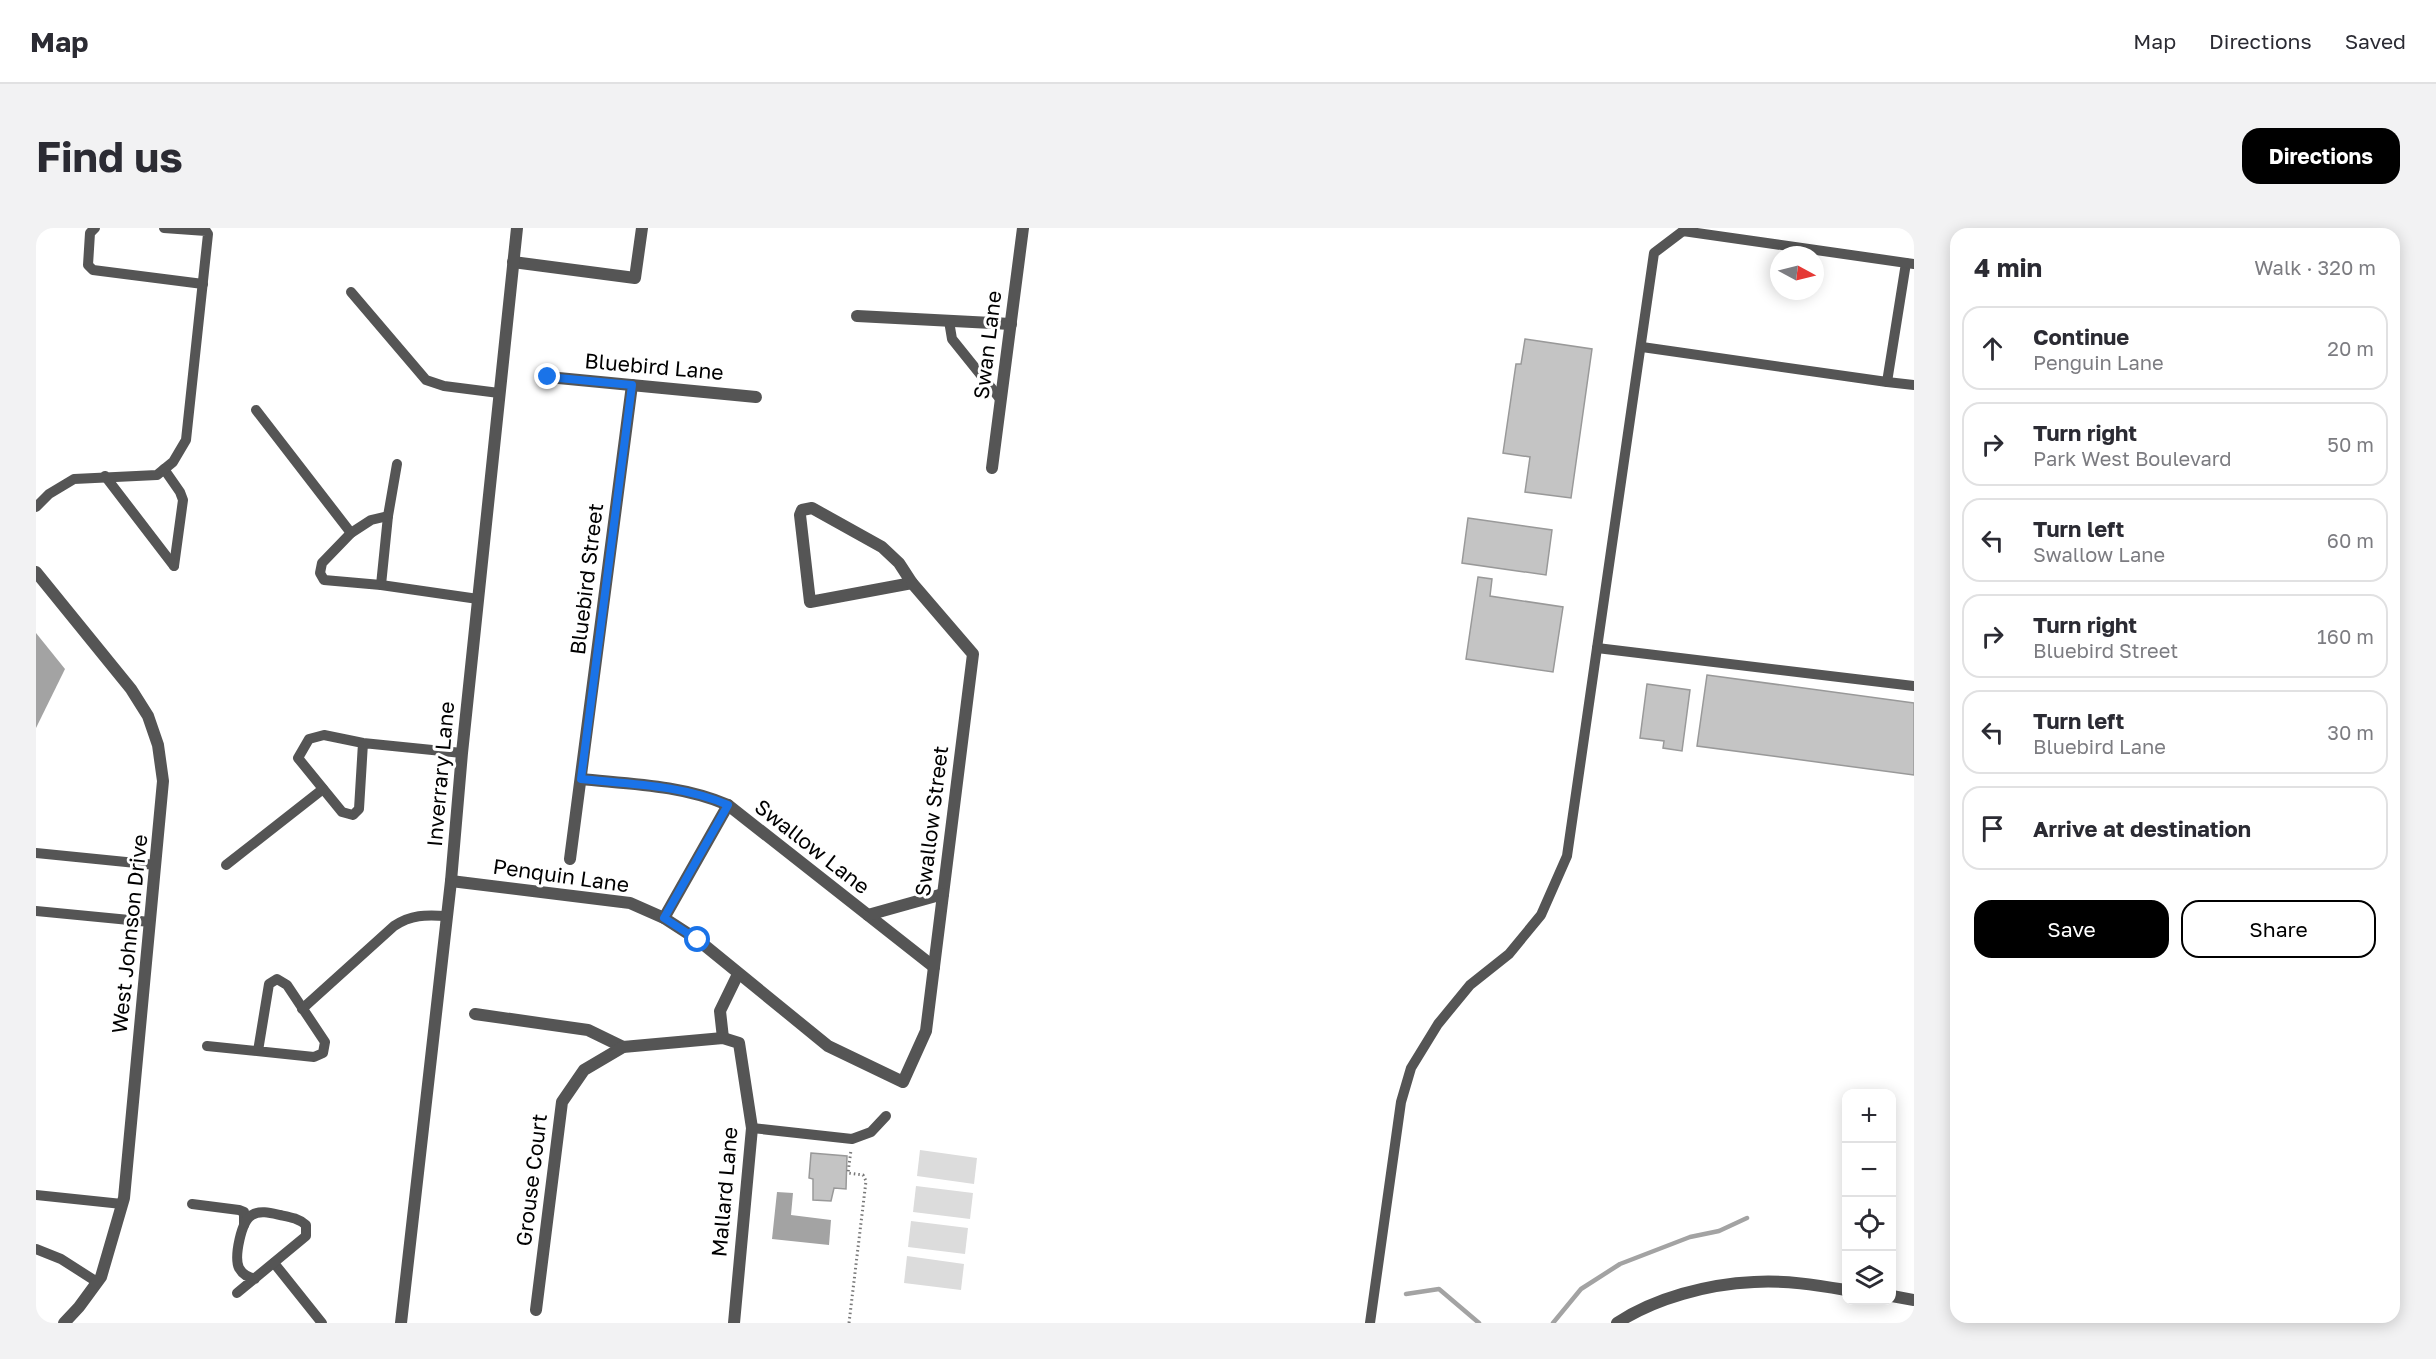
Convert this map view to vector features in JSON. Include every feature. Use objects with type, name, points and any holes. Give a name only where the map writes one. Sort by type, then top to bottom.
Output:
[{"type":"street","name":"Inverrary Lane","points":[[401,1323],[451,881],[462,753],[517,228]]},
{"type":"street","points":[[513,262],[635,278],[642,228]]},
{"type":"street","name":"Swan Lane","points":[[992,468],[1023,228]]},
{"type":"street","points":[[857,316],[1011,324]]},
{"type":"street","name":"Bluebird Lane","points":[[548,377],[756,397]]},
{"type":"street","name":"Bluebird Street","points":[[570,859],[632,385]]},
{"type":"street","name":"Swallow Street","points":[[903,1082],[926,1031],[973,654],[912,584],[899,563],[882,547],[812,508],[802,510],[800,514],[810,602],[912,584]]},
{"type":"street","name":"West Johnson Drive","points":[[36,572],[131,689],[148,716],[158,745],[163,781],[122,1204],[101,1277],[64,1323]]},
{"type":"street","name":"Swallow Lane","points":[[581,779],[672,788],[708,796],[728,805],[934,967]]},
{"type":"street","points":[[664,918],[728,805]]},
{"type":"street","name":"Penquin Lane","points":[[451,881],[630,903],[664,918],[698,940],[828,1046],[903,1082]]},
{"type":"street","points":[[868,915],[943,894]]},
{"type":"street","points":[[475,1014],[588,1030],[623,1047],[723,1038],[720,1011],[738,974]]},
{"type":"street","name":"Mallard Lane","points":[[723,1038],[739,1042],[752,1128],[734,1323]]},
{"type":"street","name":"Grouse Court","points":[[536,1310],[562,1102],[584,1070],[623,1047]]},
{"type":"street","points":[[1617,1323],[1665,1300],[1705,1289],[1754,1282],[1802,1283],[1842,1289]]},
{"type":"street","points":[[1896,1297],[1914,1300]]},
{"type":"lane","points":[[95,228],[90,233],[88,265],[93,270],[202,284]]},
{"type":"lane","points":[[36,507],[49,494],[74,479],[157,474],[173,462],[186,440],[208,234],[206,231],[164,228]]},
{"type":"lane","points":[[1370,1323],[1401,1102],[1411,1068],[1438,1024],[1470,985],[1509,954],[1541,915],[1568,856],[1654,253],[1683,231],[1910,264],[1887,382]]},
{"type":"lane","points":[[351,292],[426,380],[444,386],[499,393]]},
{"type":"lane","points":[[949,321],[952,339],[1001,400]]},
{"type":"lane","points":[[1642,347],[1914,385]]},
{"type":"lane","points":[[256,410],[351,533]]},
{"type":"lane","points":[[381,585],[388,516],[397,464]]},
{"type":"lane","points":[[105,476],[174,566],[183,500],[164,469]]},
{"type":"lane","points":[[388,516],[370,520],[351,533],[322,562],[320,573],[324,580],[381,585],[478,599]]},
{"type":"lane","points":[[1597,648],[1914,686]]},
{"type":"lane","points":[[363,743],[359,809],[354,815],[342,812],[298,758],[309,739],[324,735],[363,743],[462,753]]},
{"type":"lane","points":[[226,865],[323,789]]},
{"type":"lane","points":[[36,854],[156,865]]},
{"type":"lane","points":[[36,911],[150,922]]},
{"type":"lane","points":[[302,1009],[405,918],[418,915],[447,916]]},
{"type":"lane","points":[[207,1046],[314,1058],[323,1053],[324,1042],[287,985],[277,978],[269,984],[258,1051]]},
{"type":"lane","points":[[752,1128],[852,1139],[871,1132],[886,1116]]},
{"type":"lane","points":[[36,1195],[122,1204]]},
{"type":"lane","points":[[192,1204],[243,1212],[245,1217],[238,1260],[239,1268],[245,1276],[255,1279]]},
{"type":"lane","points":[[237,1293],[306,1236],[306,1225],[292,1217],[260,1212],[250,1216],[244,1225]]},
{"type":"lane","points":[[36,1250],[61,1259],[97,1282]]},
{"type":"lane","points":[[274,1263],[322,1323]]},
{"type":"path","points":[[849,1323],[866,1181],[863,1175],[848,1173],[852,1139]]},
{"type":"shaded area","points":[[36,633],[65,669],[36,728]]},
{"type":"shaded area","points":[[920,1150],[977,1158],[974,1184],[917,1176]]},
{"type":"shaded area","points":[[916,1186],[973,1193],[970,1219],[913,1212]]},
{"type":"shaded area","points":[[777,1192],[793,1193],[791,1215],[831,1220],[829,1245],[772,1239]]},
{"type":"shaded area","points":[[911,1221],[968,1228],[965,1254],[908,1247]]},
{"type":"shaded area","points":[[907,1256],[964,1264],[961,1290],[904,1283]]},
{"type":"building","points":[[1525,339],[1592,349],[1571,498],[1525,492],[1530,457],[1503,453],[1516,364],[1521,364]]},
{"type":"building","points":[[1468,518],[1552,530],[1546,575],[1462,563]]},
{"type":"building","points":[[1478,577],[1492,579],[1490,596],[1563,607],[1553,672],[1466,659]]},
{"type":"building","points":[[1707,675],[1914,703],[1914,775],[1697,746]]},
{"type":"building","points":[[1647,684],[1690,690],[1682,751],[1663,748],[1664,741],[1640,738]]},
{"type":"building","points":[[811,1153],[847,1156],[846,1189],[834,1188],[831,1201],[813,1200],[813,1179],[809,1178]]},
{"type":"waterway","points":[[1553,1323],[1581,1289],[1620,1264],[1690,1237],[1719,1231],[1747,1218]]},
{"type":"waterway","points":[[1406,1294],[1439,1289],[1479,1323]]},
{"type":"route","points":[[548,377],[632,385],[581,779],[672,788],[708,796],[728,805],[664,918],[698,940]]}]
